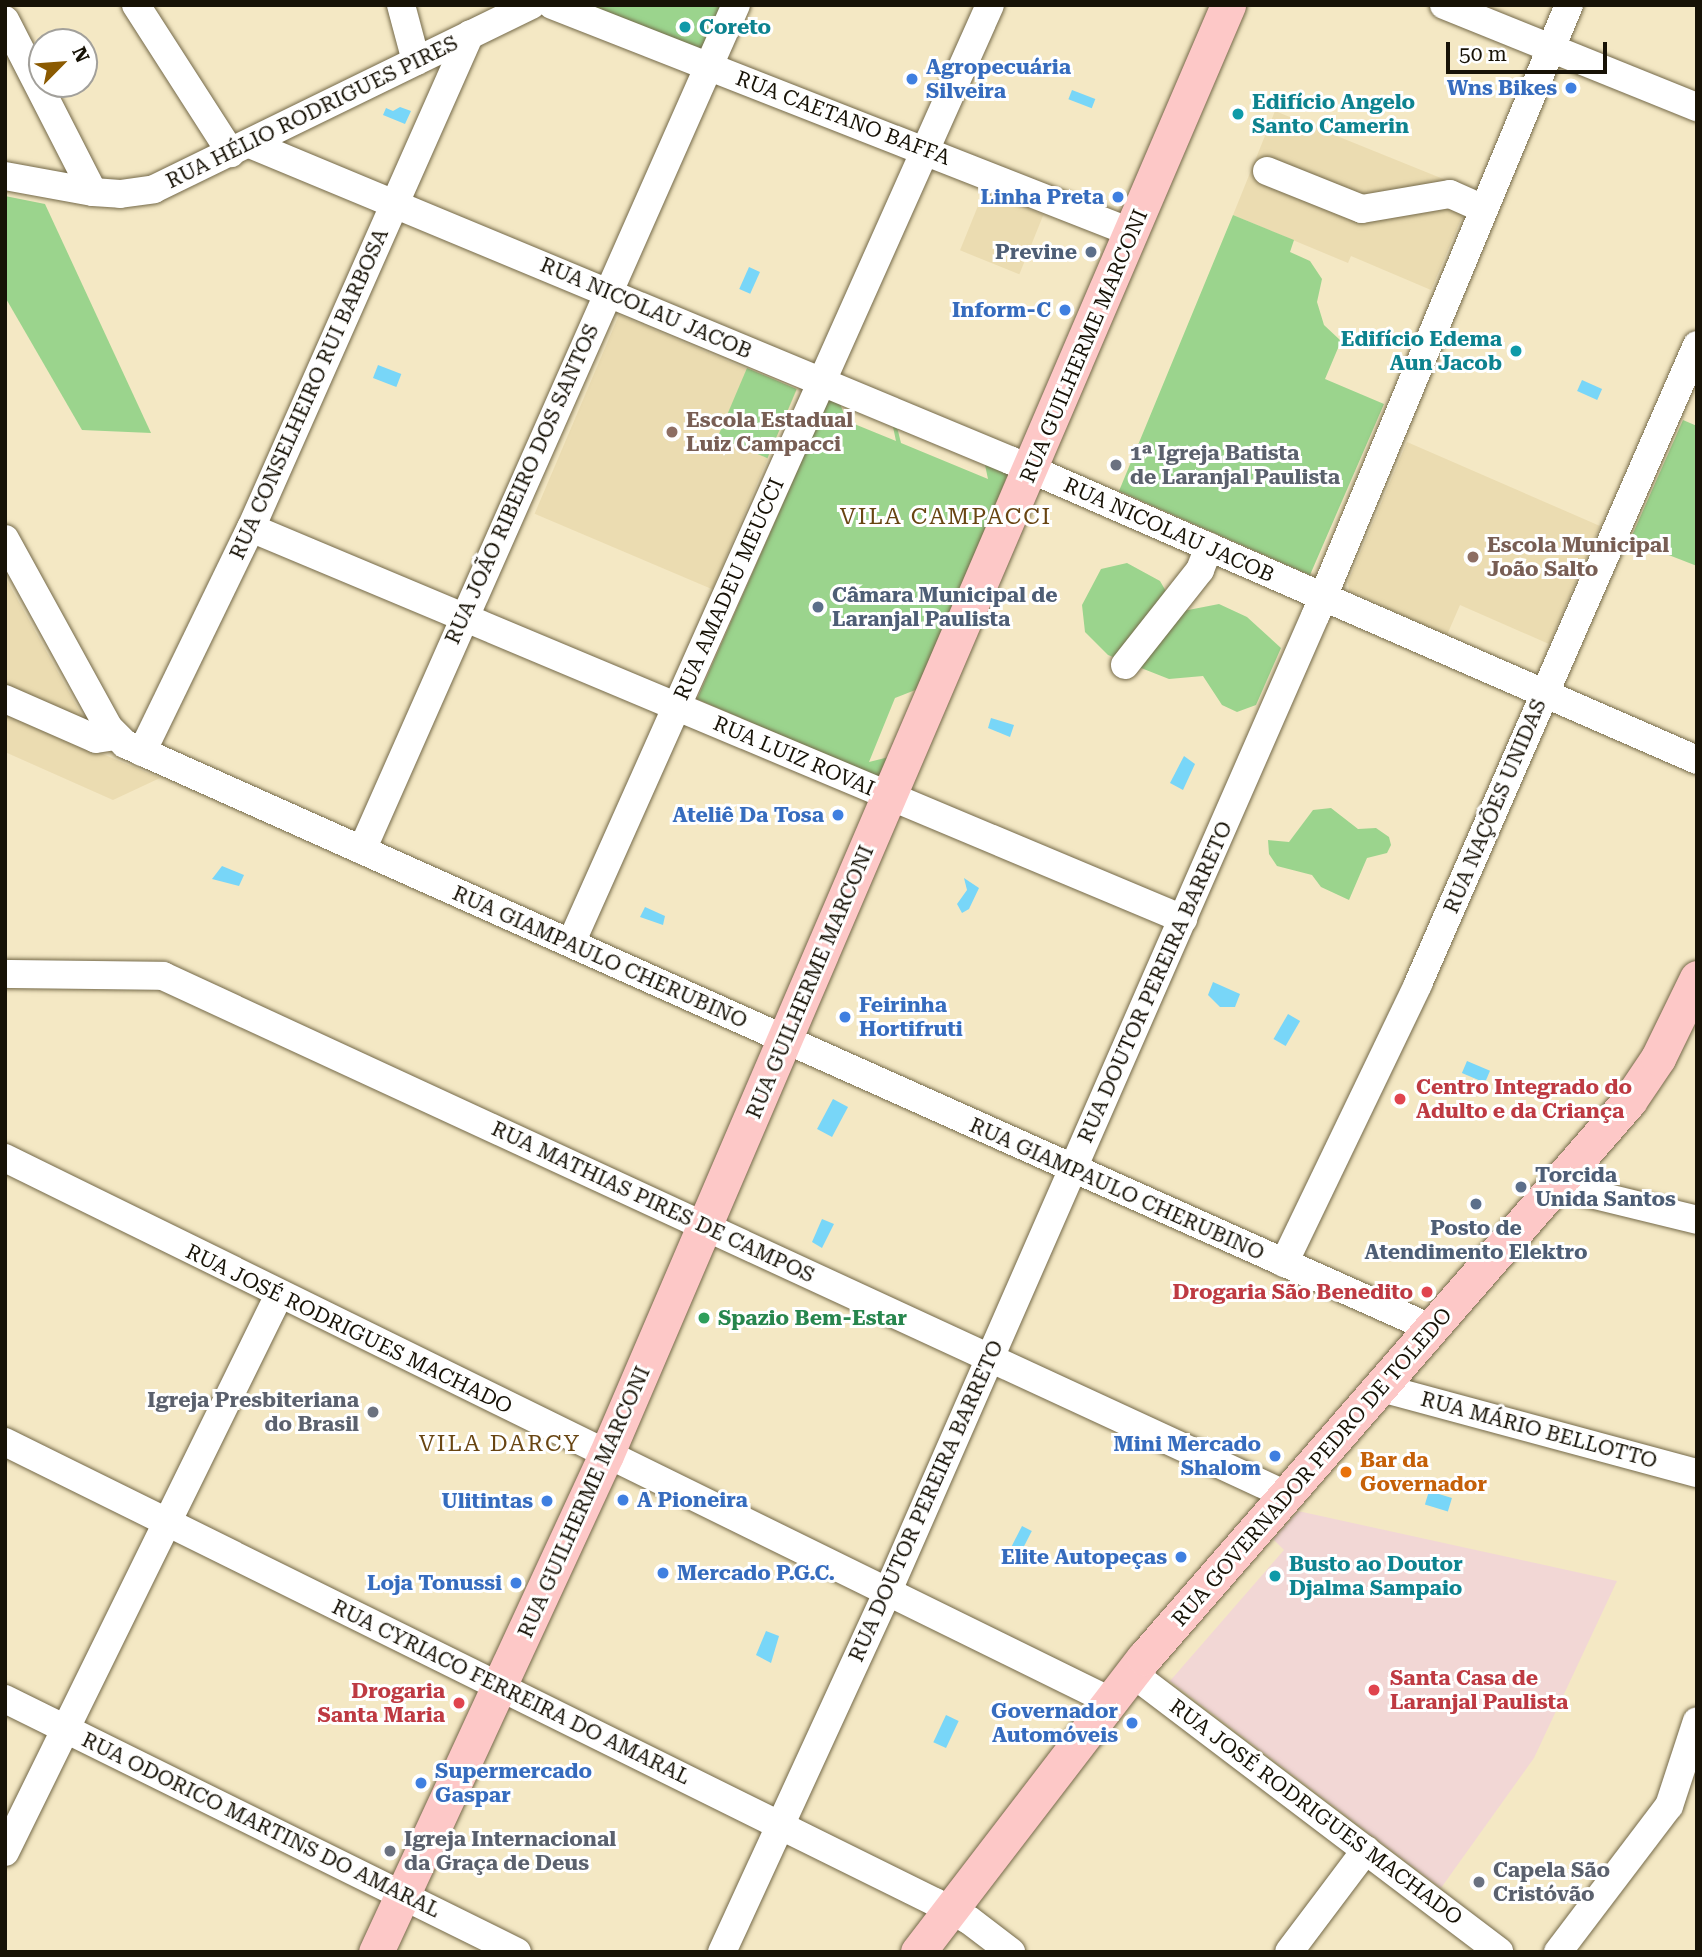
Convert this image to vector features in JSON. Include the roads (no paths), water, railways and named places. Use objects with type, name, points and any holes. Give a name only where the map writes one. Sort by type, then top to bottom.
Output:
[{"type":"main road","name":"RUA GUILHERME MARCONI","points":[[376,1952],[606,1455],[1133,233],[1228,5]]},
{"type":"main road","name":"RUA GOVERNADOR PEDRO DE TOLEDO","points":[[918,1952],[1132,1673],[1558,1186],[1641,1085],[1697,978]]},
{"type":"street","points":[[136,5],[240,149]]},
{"type":"street","points":[[401,5],[416,61]]},
{"type":"street","name":"RUA HÉLIO RODRIGUES PIRES","points":[[5,176],[93,192],[120,194],[154,189],[531,5]]},
{"type":"street","name":"RUA CAETANO BAFFA","points":[[552,5],[1133,233]]},
{"type":"street","name":"RUA JOÃO RIBEIRO DOS SANTOS","points":[[362,850],[462,617],[736,5]]},
{"type":"street","name":"RUA AMADEU MEUCCI","points":[[571,943],[990,5]]},
{"type":"street","points":[[1444,5],[1697,107]]},
{"type":"street","name":"RUA DOUTOR PEREIRA BARRETO","points":[[722,1952],[887,1593],[1183,919],[1323,597],[1569,5]]},
{"type":"street","points":[[5,20],[93,192]]},
{"type":"street","name":"RUA CONSELHEIRO RUI BARBOSA","points":[[142,752],[251,528],[470,34]]},
{"type":"street","name":"RUA NICOLAU JACOB","points":[[240,149],[394,204],[822,381],[1697,760]]},
{"type":"street","points":[[1267,171],[1362,209],[1450,194],[1484,209]]},
{"type":"street","name":"RUA NAÇÕES UNIDAS","points":[[1284,1263],[1413,996],[1697,345]]},
{"type":"street","name":"RUA LUIZ ROVAI","points":[[251,528],[1183,919]]},
{"type":"street","points":[[5,539],[114,736],[96,739],[5,699]]},
{"type":"street","points":[[1125,665],[1200,569],[1209,547]]},
{"type":"street","name":"RUA GIAMPAULO CHERUBINO","points":[[114,736],[142,752],[1433,1329]]},
{"type":"street","name":"RUA MATHIAS PIRES DE CAMPOS","points":[[5,974],[163,976],[1286,1495]]},
{"type":"street","name":"RUA JOSÉ RODRIGUES MACHADO","points":[[5,1158],[279,1295],[1110,1701]]},
{"type":"street","points":[[1558,1186],[1697,1220]]},
{"type":"street","points":[[5,1852],[279,1295]]},
{"type":"street","name":"RUA MÁRIO BELLOTTO","points":[[1381,1388],[1697,1473]]},
{"type":"street","name":"RUA CYRIACO FERREIRA DO AMARAL","points":[[5,1442],[950,1910],[1012,1952]]},
{"type":"street","name":"RUA JOSÉ RODRIGUES MACHADO","points":[[1132,1673],[1499,1952]]},
{"type":"street","name":"RUA ODORICO MARTINS DO AMARAL","points":[[5,1699],[517,1952]]},
{"type":"street","points":[[1559,1952],[1669,1806],[1697,1721]]},
{"type":"street","points":[[1289,1952],[1366,1850]]},
{"type":"water","points":[[1072,90],[1095,99],[1092,108],[1068,99]]},
{"type":"water","points":[[400,107],[411,111],[405,124],[383,115],[386,108],[393,111]]},
{"type":"water","points":[[749,267],[760,272],[750,294],[739,289]]},
{"type":"water","points":[[378,365],[401,374],[396,387],[373,378]]},
{"type":"water","points":[[1582,380],[1602,389],[1597,400],[1577,391]]},
{"type":"water","points":[[991,718],[1014,725],[1010,737],[988,728]]},
{"type":"water","points":[[1184,756],[1195,764],[1183,790],[1170,783]]},
{"type":"water","points":[[222,866],[244,875],[239,886],[212,879]]},
{"type":"water","points":[[964,878],[979,888],[969,909],[962,913],[957,904],[967,890]]},
{"type":"water","points":[[645,907],[665,916],[663,925],[640,917]]},
{"type":"water","points":[[1213,982],[1240,994],[1235,1007],[1220,1007],[1208,995]]},
{"type":"water","points":[[1288,1014],[1300,1021],[1286,1046],[1274,1039]]},
{"type":"water","points":[[1467,1061],[1490,1071],[1485,1083],[1462,1073]]},
{"type":"water","points":[[833,1099],[848,1107],[832,1137],[817,1129]]},
{"type":"water","points":[[822,1219],[834,1224],[822,1248],[812,1242]]},
{"type":"water","points":[[1429,1491],[1452,1498],[1448,1511],[1425,1504]]},
{"type":"water","points":[[1022,1526],[1032,1531],[1020,1553],[1011,1548]]},
{"type":"water","points":[[766,1631],[779,1636],[771,1663],[756,1655]]},
{"type":"water","points":[[946,1715],[959,1721],[946,1748],[933,1742]]},
{"type":"place","name":"Coreto","points":[[685,27]]},
{"type":"place","name":"Agropecuária Silveira","points":[[912,79]]},
{"type":"place","name":"Wns Bikes","points":[[1571,88]]},
{"type":"place","name":"Edifício Angelo Santo Camerin","points":[[1238,114]]},
{"type":"place","name":"Linha Preta","points":[[1118,197]]},
{"type":"place","name":"Previne","points":[[1091,252]]},
{"type":"place","name":"Inform-C","points":[[1065,310]]},
{"type":"place","name":"Edifício Edema Aun Jacob","points":[[1516,351]]},
{"type":"place","name":"Escola Estadual Luiz Campacci","points":[[672,432]]},
{"type":"place","name":"1ª Igreja Batista de Laranjal Paulista","points":[[1116,465]]},
{"type":"place","name":"Escola Municipal João Salto","points":[[1473,557]]},
{"type":"place","name":"Câmara Municipal de Laranjal Paulista","points":[[818,607]]},
{"type":"place","name":"Ateliê Da Tosa","points":[[838,815]]},
{"type":"place","name":"Feirinha Hortifruti","points":[[845,1017]]},
{"type":"place","name":"Centro Integrado do Adulto e da Criança","points":[[1400,1099]]},
{"type":"place","name":"Torcida Unida Santos","points":[[1521,1187]]},
{"type":"place","name":"Posto de Atendimento Elektro","points":[[1476,1204]]},
{"type":"place","name":"Drogaria São Benedito","points":[[1427,1292]]},
{"type":"place","name":"Spazio Bem-Estar","points":[[704,1318]]},
{"type":"place","name":"Igreja Presbiteriana do Brasil","points":[[373,1412]]},
{"type":"place","name":"Mini Mercado Shalom","points":[[1275,1456]]},
{"type":"place","name":"Bar da Governador","points":[[1346,1472]]},
{"type":"place","name":"A Pioneira","points":[[623,1500]]},
{"type":"place","name":"Ulitintas","points":[[547,1501]]},
{"type":"place","name":"Elite Autopeças","points":[[1181,1557]]},
{"type":"place","name":"Mercado P.G.C.","points":[[663,1573]]},
{"type":"place","name":"Busto ao Doutor Djalma Sampaio","points":[[1275,1576]]},
{"type":"place","name":"Loja Tonussi","points":[[516,1583]]},
{"type":"place","name":"Santa Casa de Laranjal Paulista","points":[[1374,1690]]},
{"type":"place","name":"Drogaria Santa Maria","points":[[459,1703]]},
{"type":"place","name":"Governador Automóveis","points":[[1132,1723]]},
{"type":"place","name":"Supermercado Gaspar","points":[[421,1783]]},
{"type":"place","name":"Igreja Internacional da Graça de Deus","points":[[390,1851]]},
{"type":"place","name":"Capela São Cristóvão","points":[[1479,1882]]},
{"type":"district","name":"VILA CAMPACCI","points":[[946,517]]},
{"type":"district","name":"VILA DARCY","points":[[500,1444]]}]
